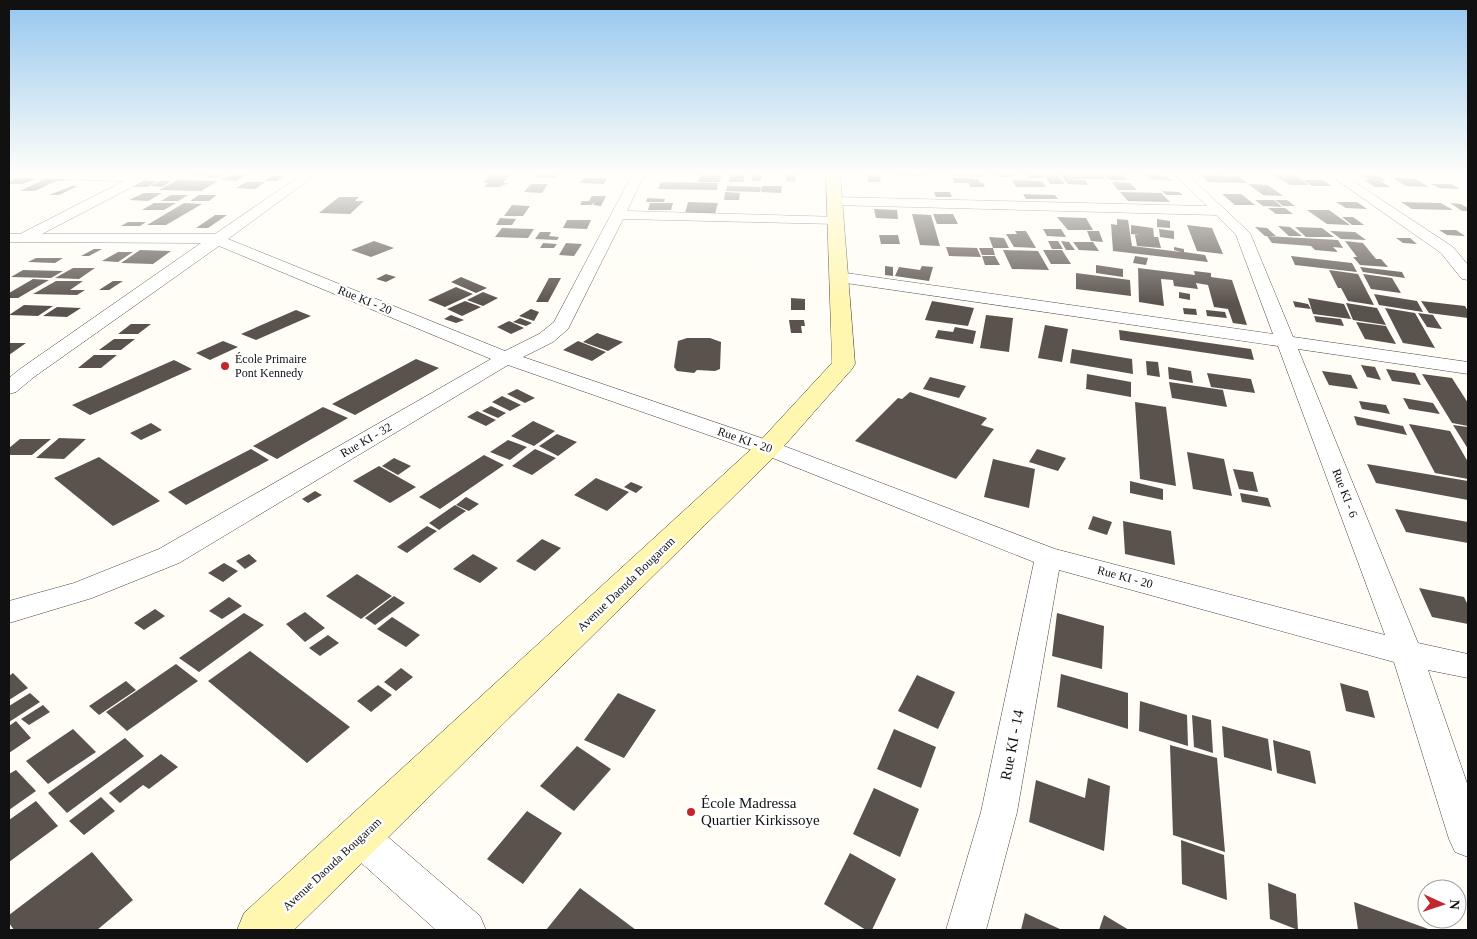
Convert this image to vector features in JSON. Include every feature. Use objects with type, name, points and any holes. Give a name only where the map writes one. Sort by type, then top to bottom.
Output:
[{"type":"street","points":[[13,240],[60,217]]},
{"type":"street","points":[[9,388],[26,373],[248,217]]},
{"type":"street","name":"Rue KI - 32","points":[[9,612],[82,591],[168,556],[506,358],[546,338],[562,325],[617,217]]},
{"type":"street","name":"Avenue Daouda Bougaram","points":[[261,930],[361,838],[768,448],[844,364],[836,217]]},
{"type":"street","name":"Rue KI - 6","points":[[1225,217],[1243,234],[1408,653],[1468,839]]},
{"type":"street","points":[[1398,217],[1447,250],[1468,275]]},
{"type":"street","name":"Rue KI - 20","points":[[13,240],[216,239],[506,358],[768,448],[1048,557],[1408,653],[1468,666]]},
{"type":"street","points":[[839,277],[1468,368]]},
{"type":"street","name":"Rue KI - 14","points":[[966,930],[999,812],[1048,557]]},
{"type":"street","points":[[361,838],[466,930]]},
{"type":"building","points":[[161,217],[180,217],[166,225],[147,225]]},
{"type":"building","points":[[212,217],[224,217],[208,228],[196,228]]},
{"type":"building","points":[[898,217],[898,219],[876,218]]},
{"type":"building","points":[[913,217],[932,217],[940,246],[920,245]]},
{"type":"building","points":[[934,217],[954,217],[958,224],[937,224]]},
{"type":"building","points":[[1057,217],[1086,218],[1093,230],[1068,230]]},
{"type":"building","points":[[1317,217],[1339,217],[1350,225],[1327,224]]},
{"type":"building","points":[[1342,217],[1353,217],[1364,225],[1352,225]]},
{"type":"building","points":[[500,218],[516,219],[512,225],[496,225]]},
{"type":"building","points":[[1117,219],[1128,220],[1132,246],[1181,252],[1174,250],[1174,247],[1184,249],[1184,252],[1205,255],[1208,262],[1113,251],[1111,224],[1117,225]]},
{"type":"building","points":[[1157,219],[1170,221],[1170,228],[1157,227]]},
{"type":"building","points":[[567,220],[591,220],[587,229],[563,228]]},
{"type":"building","points":[[128,222],[146,222],[140,226],[121,226]]},
{"type":"building","points":[[1131,225],[1153,228],[1154,237],[1158,237],[1161,248],[1137,246],[1135,235],[1140,235],[1131,234]]},
{"type":"building","points":[[1187,225],[1212,228],[1223,254],[1197,251]]},
{"type":"building","points":[[1278,226],[1290,227],[1302,236],[1289,236]]},
{"type":"building","points":[[1255,227],[1267,228],[1276,236],[1265,236]]},
{"type":"building","points":[[1295,227],[1322,228],[1334,237],[1306,237]]},
{"type":"building","points":[[502,228],[534,229],[528,238],[495,237]]},
{"type":"building","points":[[1043,229],[1061,229],[1066,237],[1047,236]]},
{"type":"building","points":[[1159,229],[1174,231],[1174,239],[1160,237]]},
{"type":"building","points":[[1439,230],[1456,230],[1465,236],[1447,235]]},
{"type":"building","points":[[1015,231],[1026,231],[1036,248],[1014,247],[1006,234],[1017,234]]},
{"type":"building","points":[[1087,231],[1099,231],[1103,242],[1091,241]]},
{"type":"building","points":[[1330,231],[1355,232],[1366,240],[1341,239]]},
{"type":"building","points":[[540,232],[551,232],[549,236],[559,237],[557,240],[535,239]]},
{"type":"building","points":[[879,235],[898,235],[900,244],[881,244]]},
{"type":"building","points":[[1267,236],[1338,240],[1343,248],[1333,247],[1338,252],[1315,250],[1311,246],[1272,243]]},
{"type":"building","points":[[989,237],[1004,238],[1009,248],[993,248]]},
{"type":"building","points":[[1396,238],[1410,238],[1417,244],[1403,243]]},
{"type":"building","points":[[374,241],[394,248],[371,257],[351,250]]},
{"type":"building","points":[[1048,241],[1058,241],[1063,249],[1052,249]]},
{"type":"building","points":[[1061,241],[1069,242],[1075,250],[1066,250]]},
{"type":"building","points":[[1345,241],[1363,243],[1376,259],[1381,259],[1388,267],[1360,265],[1353,257],[1357,257]]},
{"type":"building","points":[[1073,242],[1093,242],[1099,251],[1079,250]]},
{"type":"building","points":[[543,243],[557,244],[554,248],[540,248]]},
{"type":"building","points":[[566,243],[582,244],[574,256],[559,255]]},
{"type":"building","points":[[946,247],[977,248],[981,257],[949,256]]},
{"type":"building","points":[[979,248],[993,248],[995,255],[982,255]]},
{"type":"building","points":[[94,249],[102,249],[89,256],[81,256]]},
{"type":"building","points":[[140,250],[171,251],[153,264],[121,263]]},
{"type":"building","points":[[1003,250],[1038,251],[1049,270],[1012,269]]},
{"type":"building","points":[[1043,250],[1062,250],[1071,264],[1051,264]]},
{"type":"building","points":[[118,252],[133,252],[118,262],[102,261]]},
{"type":"building","points":[[982,256],[995,256],[1000,265],[985,265]]},
{"type":"building","points":[[1135,256],[1148,258],[1146,265],[1133,263]]},
{"type":"building","points":[[1291,256],[1352,263],[1357,272],[1295,265]]},
{"type":"building","points":[[36,258],[63,258],[55,263],[28,262]]},
{"type":"building","points":[[1096,265],[1123,269],[1123,277],[1096,273]]},
{"type":"building","points":[[885,266],[893,267],[893,276],[885,275]]},
{"type":"building","points":[[922,266],[933,267],[929,281],[895,276],[899,267],[920,270]]},
{"type":"building","points":[[1360,267],[1402,272],[1405,278],[1363,272]]},
{"type":"building","points":[[73,268],[95,268],[79,279],[55,278]]},
{"type":"building","points":[[1138,268],[1195,275],[1194,271],[1211,273],[1211,277],[1232,280],[1247,325],[1233,323],[1228,309],[1214,307],[1208,285],[1196,283],[1198,289],[1174,286],[1173,280],[1161,279],[1164,306],[1139,302]]},
{"type":"building","points":[[23,270],[63,271],[51,278],[11,277]]},
{"type":"building","points":[[1329,270],[1358,274],[1374,305],[1348,301],[1341,288],[1338,288]]},
{"type":"building","points":[[1076,273],[1130,280],[1131,296],[1076,289]]},
{"type":"building","points":[[386,274],[396,277],[386,282],[376,279]]},
{"type":"building","points":[[1363,274],[1392,278],[1401,293],[1371,289]]},
{"type":"building","points":[[461,277],[487,288],[476,293],[451,282]]},
{"type":"building","points":[[549,278],[561,278],[548,302],[536,302]]},
{"type":"building","points":[[33,279],[49,280],[18,298],[9,298],[9,293]]},
{"type":"building","points":[[56,281],[83,281],[70,290],[85,290],[77,295],[33,294]]},
{"type":"building","points":[[113,281],[123,281],[109,290],[99,290]]},
{"type":"building","points":[[456,287],[473,294],[445,307],[428,300]]},
{"type":"building","points":[[483,292],[498,298],[483,306],[467,300]]},
{"type":"building","points":[[1179,292],[1190,294],[1190,300],[1179,298]]},
{"type":"building","points":[[1374,294],[1417,301],[1423,312],[1379,305]]},
{"type":"building","points":[[791,298],[805,299],[805,310],[791,310]]},
{"type":"building","points":[[1308,298],[1344,304],[1351,319],[1313,314]]},
{"type":"building","points":[[465,301],[481,307],[462,316],[447,309]]},
{"type":"building","points":[[932,301],[974,308],[968,326],[925,320]]},
{"type":"building","points":[[1293,301],[1308,304],[1311,309],[1295,307]]},
{"type":"building","points":[[1421,301],[1465,306],[1468,311],[1468,318],[1429,313]]},
{"type":"building","points":[[1346,303],[1377,308],[1386,325],[1353,320]]},
{"type":"building","points":[[24,305],[53,306],[38,316],[9,315]]},
{"type":"building","points":[[57,307],[81,308],[67,317],[43,316]]},
{"type":"building","points":[[1183,308],[1196,309],[1197,315],[1184,314]]},
{"type":"building","points":[[1385,308],[1415,313],[1435,348],[1403,343]]},
{"type":"building","points":[[531,309],[539,312],[534,321],[519,316]]},
{"type":"building","points":[[296,310],[311,316],[256,340],[241,334]]},
{"type":"building","points":[[1206,310],[1225,312],[1227,318],[1207,316]]},
{"type":"building","points":[[1418,313],[1433,315],[1442,329],[1427,327]]},
{"type":"building","points":[[451,315],[464,320],[456,323],[444,319]]},
{"type":"building","points":[[986,315],[1013,318],[1009,352],[980,348]]},
{"type":"building","points":[[1314,316],[1341,319],[1344,326],[1316,322]]},
{"type":"building","points":[[520,318],[532,323],[526,326],[513,322]]},
{"type":"building","points":[[789,320],[804,320],[805,326],[801,326],[802,333],[791,333]]},
{"type":"building","points":[[509,321],[524,328],[511,334],[497,327]]},
{"type":"building","points":[[1356,322],[1386,326],[1396,344],[1365,339]]},
{"type":"building","points":[[131,324],[151,324],[138,334],[118,334]]},
{"type":"building","points":[[1045,325],[1068,329],[1062,362],[1038,358]]},
{"type":"building","points":[[955,327],[976,331],[973,344],[935,338],[938,330],[953,332]]},
{"type":"building","points":[[1119,330],[1251,349],[1254,360],[1120,340]]},
{"type":"building","points":[[597,333],[623,342],[608,351],[583,342]]},
{"type":"building","points":[[687,338],[710,338],[721,342],[720,369],[715,371],[697,370],[694,373],[677,371],[674,367],[678,341]]},
{"type":"building","points":[[114,339],[135,339],[121,350],[99,350]]},
{"type":"building","points":[[223,341],[238,347],[210,360],[196,353]]},
{"type":"building","points":[[578,341],[606,352],[592,361],[563,350]]},
{"type":"building","points":[[9,343],[26,343],[9,355]]},
{"type":"building","points":[[1072,349],[1132,359],[1133,374],[1070,363]]},
{"type":"building","points":[[94,355],[117,355],[101,368],[78,368]]},
{"type":"building","points":[[416,359],[439,368],[355,415],[332,404]]},
{"type":"building","points":[[174,360],[192,369],[90,415],[72,405]]},
{"type":"building","points":[[1146,361],[1158,362],[1160,377],[1147,375]]},
{"type":"building","points":[[1361,365],[1375,367],[1381,380],[1367,377]]},
{"type":"building","points":[[1168,367],[1191,371],[1193,383],[1169,379]]},
{"type":"building","points":[[1386,369],[1415,373],[1421,385],[1392,381]]},
{"type":"building","points":[[1322,371],[1351,375],[1358,389],[1329,385]]},
{"type":"building","points":[[1207,373],[1251,379],[1255,393],[1211,387]]},
{"type":"building","points":[[1087,374],[1131,382],[1131,397],[1086,389]]},
{"type":"building","points":[[1422,374],[1452,378],[1468,403],[1468,426],[1452,423]]},
{"type":"building","points":[[930,377],[966,386],[959,398],[923,389]]},
{"type":"building","points":[[1169,382],[1223,390],[1227,407],[1172,398]]},
{"type":"building","points":[[517,389],[535,398],[525,403],[507,394]]},
{"type":"building","points":[[910,392],[987,418],[981,425],[994,429],[956,479],[855,441],[898,398],[902,399]]},
{"type":"building","points":[[502,396],[521,405],[510,411],[492,402]]},
{"type":"building","points":[[1403,398],[1433,403],[1440,414],[1409,409]]},
{"type":"building","points":[[1359,401],[1386,405],[1390,414],[1362,409]]},
{"type":"building","points":[[1135,402],[1166,407],[1176,486],[1140,479]]},
{"type":"building","points":[[491,406],[506,413],[498,418],[482,411]]},
{"type":"building","points":[[323,407],[348,418],[277,459],[253,446]]},
{"type":"building","points":[[477,411],[496,420],[486,426],[467,417]]},
{"type":"building","points":[[1354,416],[1403,426],[1407,435],[1357,425]]},
{"type":"building","points":[[533,421],[555,431],[534,446],[511,436]]},
{"type":"building","points":[[151,423],[162,430],[141,440],[130,433]]},
{"type":"building","points":[[1409,424],[1450,431],[1468,462],[1468,479],[1435,473]]},
{"type":"building","points":[[1453,425],[1468,427],[1468,449]]},
{"type":"building","points":[[557,434],[577,442],[558,456],[539,446]]},
{"type":"building","points":[[59,438],[86,439],[64,459],[36,458]]},
{"type":"building","points":[[20,439],[51,439],[32,455],[9,455],[9,448]]},
{"type":"building","points":[[508,440],[527,447],[510,460],[490,452]]},
{"type":"building","points":[[251,449],[269,460],[186,505],[168,492]]},
{"type":"building","points":[[535,449],[556,458],[532,475],[512,466]]},
{"type":"building","points":[[1037,449],[1066,458],[1058,471],[1029,462]]},
{"type":"building","points":[[1187,452],[1224,459],[1232,496],[1193,489]]},
{"type":"building","points":[[484,455],[504,465],[440,509],[419,497]]},
{"type":"building","points":[[99,457],[160,501],[113,526],[54,478]]},
{"type":"building","points":[[394,458],[411,466],[398,475],[382,466]]},
{"type":"building","points":[[993,459],[1035,469],[1029,508],[984,497]]},
{"type":"building","points":[[1367,464],[1468,481],[1468,500],[1376,483]]},
{"type":"building","points":[[379,466],[416,487],[390,503],[353,481]]},
{"type":"building","points":[[1233,469],[1253,472],[1258,492],[1239,489]]},
{"type":"building","points":[[596,478],[629,492],[607,511],[574,495]]},
{"type":"building","points":[[1130,481],[1163,489],[1163,500],[1130,493]]},
{"type":"building","points":[[631,482],[643,487],[636,493],[624,487]]},
{"type":"building","points":[[315,491],[322,495],[308,503],[302,499]]},
{"type":"building","points":[[1240,493],[1268,498],[1271,507],[1242,502]]},
{"type":"building","points":[[466,497],[479,504],[469,511],[456,505]]},
{"type":"building","points":[[455,505],[466,511],[439,530],[429,523]]},
{"type":"building","points":[[1395,509],[1468,522],[1468,543],[1406,532]]},
{"type":"building","points":[[1093,516],[1112,522],[1107,535],[1088,529]]},
{"type":"building","points":[[1123,521],[1171,531],[1175,565],[1125,554]]},
{"type":"building","points":[[427,526],[437,531],[407,553],[397,547]]},
{"type":"building","points":[[542,539],[561,548],[535,571],[516,561]]},
{"type":"building","points":[[249,554],[257,561],[245,569],[236,561]]},
{"type":"building","points":[[473,554],[498,568],[480,583],[453,569]]},
{"type":"building","points":[[224,563],[238,571],[223,582],[208,573]]},
{"type":"building","points":[[357,574],[392,596],[361,619],[326,596]]},
{"type":"building","points":[[1419,588],[1464,597],[1468,605],[1468,624],[1432,617]]},
{"type":"building","points":[[394,596],[405,603],[375,625],[365,618]]},
{"type":"building","points":[[229,597],[242,606],[222,619],[209,611]]},
{"type":"building","points":[[155,609],[165,616],[144,630],[134,623]]},
{"type":"building","points":[[305,612],[325,628],[305,642],[286,624]]},
{"type":"building","points":[[244,613],[264,625],[199,672],[179,658]]},
{"type":"building","points":[[1057,613],[1104,626],[1102,669],[1052,656]]},
{"type":"building","points":[[392,617],[420,635],[406,647],[377,629]]},
{"type":"building","points":[[328,635],[339,643],[320,656],[309,648]]},
{"type":"building","points":[[250,651],[350,727],[307,763],[208,681]]},
{"type":"building","points":[[176,664],[198,681],[127,731],[106,712]]},
{"type":"building","points":[[401,668],[413,677],[396,691],[384,682]]},
{"type":"building","points":[[13,673],[28,688],[9,700],[9,676]]},
{"type":"building","points":[[1061,674],[1128,693],[1128,729],[1057,707]]},
{"type":"building","points":[[917,675],[955,692],[938,729],[898,711]]},
{"type":"building","points":[[126,681],[136,690],[99,715],[89,706]]},
{"type":"building","points":[[1340,683],[1368,691],[1375,718],[1346,711]]},
{"type":"building","points":[[378,685],[392,695],[371,712],[357,701]]},
{"type":"building","points":[[30,693],[40,702],[9,722],[9,706]]},
{"type":"building","points":[[618,693],[656,710],[624,758],[584,740]]},
{"type":"building","points":[[1140,701],[1187,715],[1188,746],[1139,731]]},
{"type":"building","points":[[43,705],[50,712],[29,725],[21,719]]},
{"type":"building","points":[[1192,715],[1211,720],[1213,753],[1194,747]]},
{"type":"building","points":[[16,721],[31,738],[9,753],[9,726]]},
{"type":"building","points":[[1222,726],[1268,739],[1272,771],[1224,757]]},
{"type":"building","points":[[73,729],[96,752],[48,784],[26,761]]},
{"type":"building","points":[[894,729],[936,747],[921,788],[877,769]]},
{"type":"building","points":[[125,738],[144,756],[67,813],[48,793]]},
{"type":"building","points":[[1273,740],[1310,751],[1316,784],[1277,773]]},
{"type":"building","points":[[1170,745],[1217,758],[1225,852],[1173,835]]},
{"type":"building","points":[[577,746],[611,769],[574,811],[540,786]]},
{"type":"building","points":[[161,754],[178,767],[149,789],[143,785],[120,803],[109,793]]},
{"type":"building","points":[[16,770],[36,791],[9,810],[9,774]]},
{"type":"building","points":[[1088,778],[1110,786],[1104,851],[1029,822],[1036,780],[1085,798]]},
{"type":"building","points":[[874,788],[919,809],[900,857],[853,834]]},
{"type":"building","points":[[101,797],[115,811],[84,835],[69,821]]},
{"type":"building","points":[[36,801],[58,826],[9,862],[9,820]]},
{"type":"building","points":[[527,811],[562,833],[523,884],[487,859]]},
{"type":"building","points":[[1181,840],[1224,855],[1227,900],[1182,884]]},
{"type":"building","points":[[92,852],[133,900],[97,930],[14,930],[9,923],[9,915]]},
{"type":"building","points":[[850,853],[896,879],[872,930],[866,930],[824,904]]},
{"type":"building","points":[[1268,883],[1296,894],[1298,930],[1270,919]]},
{"type":"building","points":[[580,888],[636,930],[546,930]]},
{"type":"building","points":[[1354,902],[1417,925],[1417,929],[1431,930],[1358,930]]},
{"type":"building","points":[[1025,913],[1062,930],[1021,930]]},
{"type":"building","points":[[1104,915],[1129,930],[1099,930]]},
{"type":"place","name":"École Primaire Pont Kennedy","points":[[225,366]]},
{"type":"place","name":"École Madressa Quartier Kirkissoye","points":[[691,812]]}]
